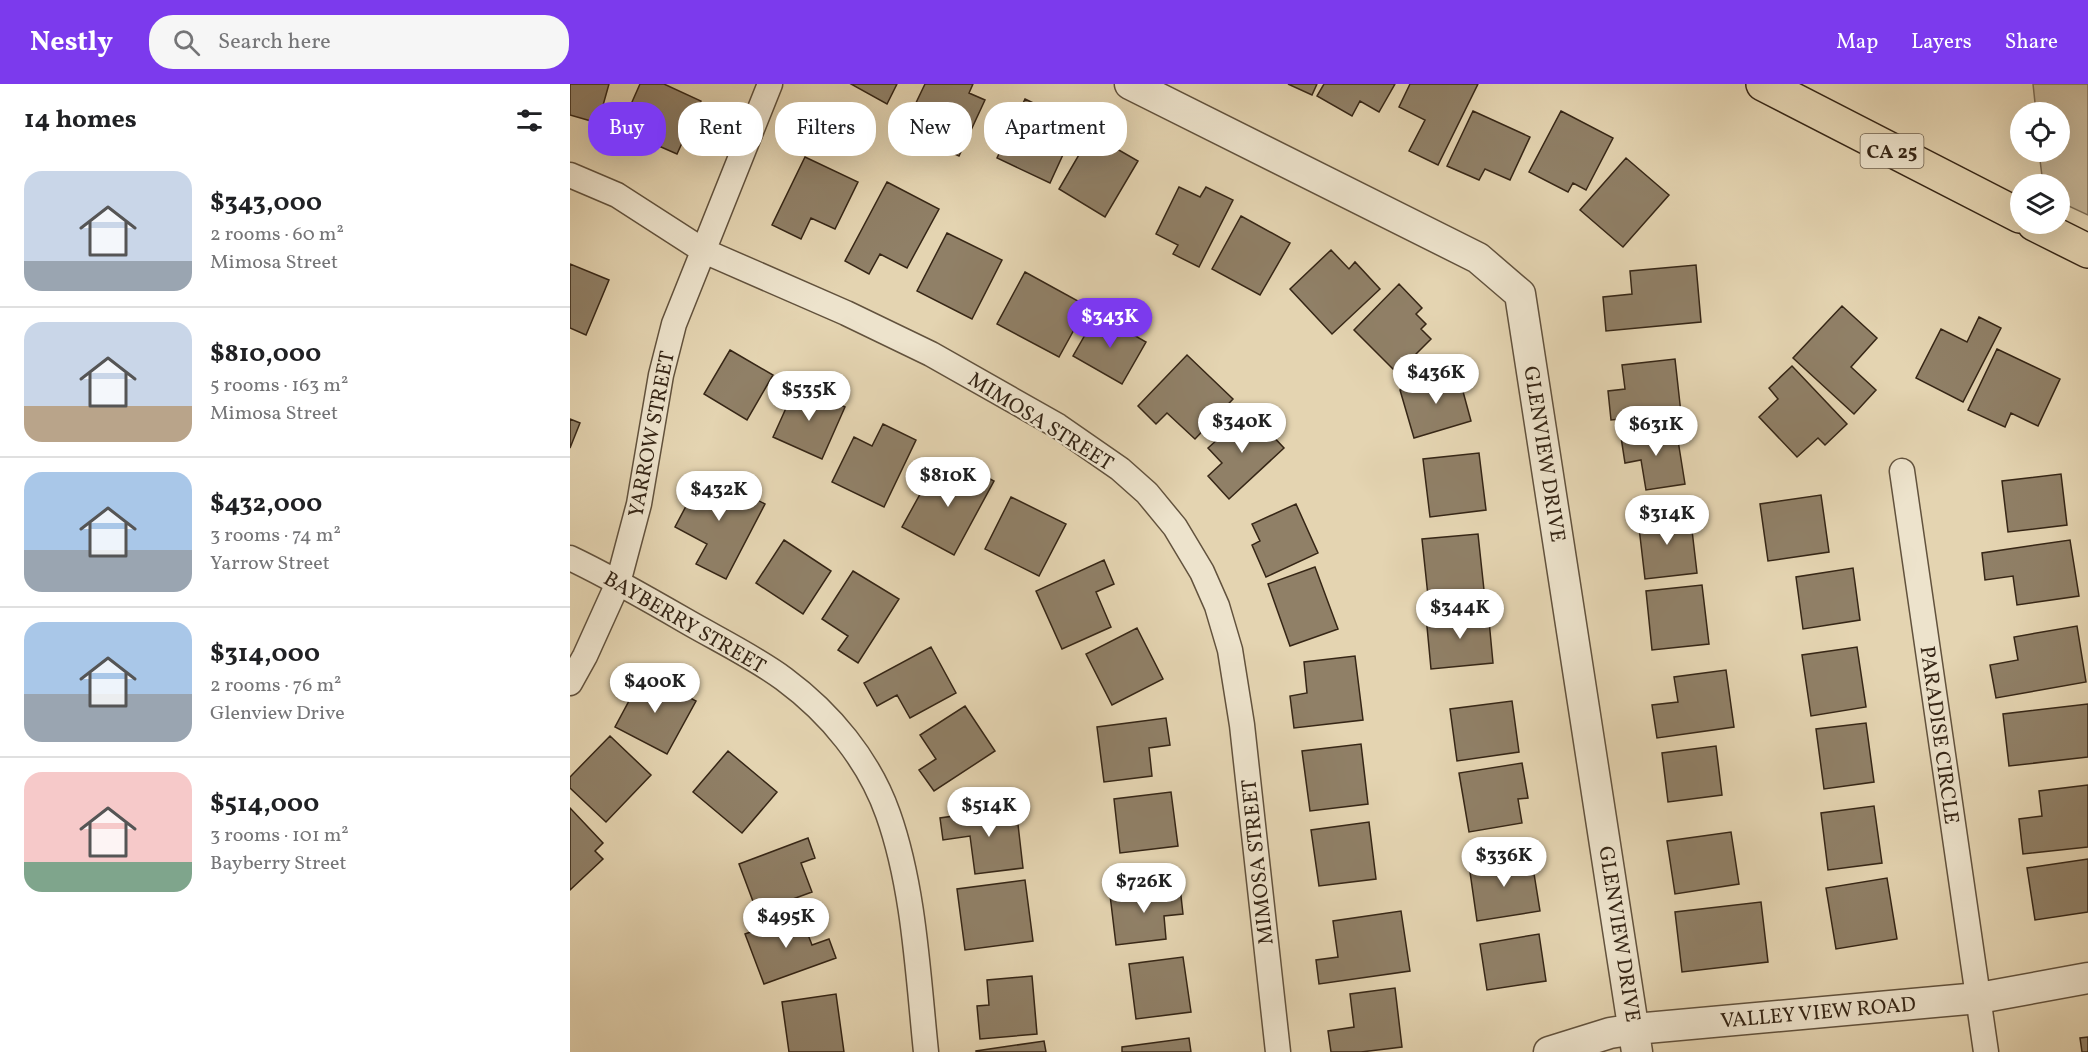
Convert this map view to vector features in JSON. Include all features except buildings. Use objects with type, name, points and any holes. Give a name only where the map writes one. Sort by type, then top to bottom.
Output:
[{"type":"main road","name":"CA 25","points":[[1763,84],[2010,211]]},
{"type":"main road","points":[[2054,234],[2088,251]]},
{"type":"street","name":"YARROW STREET","points":[[570,682],[585,656],[618,583],[639,504],[662,375],[674,324],[770,84]]},
{"type":"street","name":"GLENVIEW DRIVE","points":[[1130,84],[1478,258],[1520,294],[1636,1040]]},
{"type":"street","name":"MIMOSA STREET","points":[[570,175],[616,195],[704,251],[846,313],[931,354],[1058,426],[1120,470],[1147,493],[1175,527],[1202,572],[1217,606],[1230,650],[1242,724],[1278,1052]]},
{"type":"street","name":"PARADISE CIRCLE","points":[[1902,471],[1986,1052]]},
{"type":"street","name":"BAYBERRY STREET","points":[[570,558],[618,583],[783,679],[830,719],[856,752],[888,813],[904,874],[926,1052]]},
{"type":"street","name":"VALLEY VIEW ROAD","points":[[1549,1052],[1610,1033],[1636,1040],[1979,998],[2088,978]]},
{"type":"shaded area","points":[[2033,84],[2088,84],[2088,215],[2070,207],[2070,174],[2042,174],[2040,162],[2070,162],[2070,102],[2035,102]]}]
